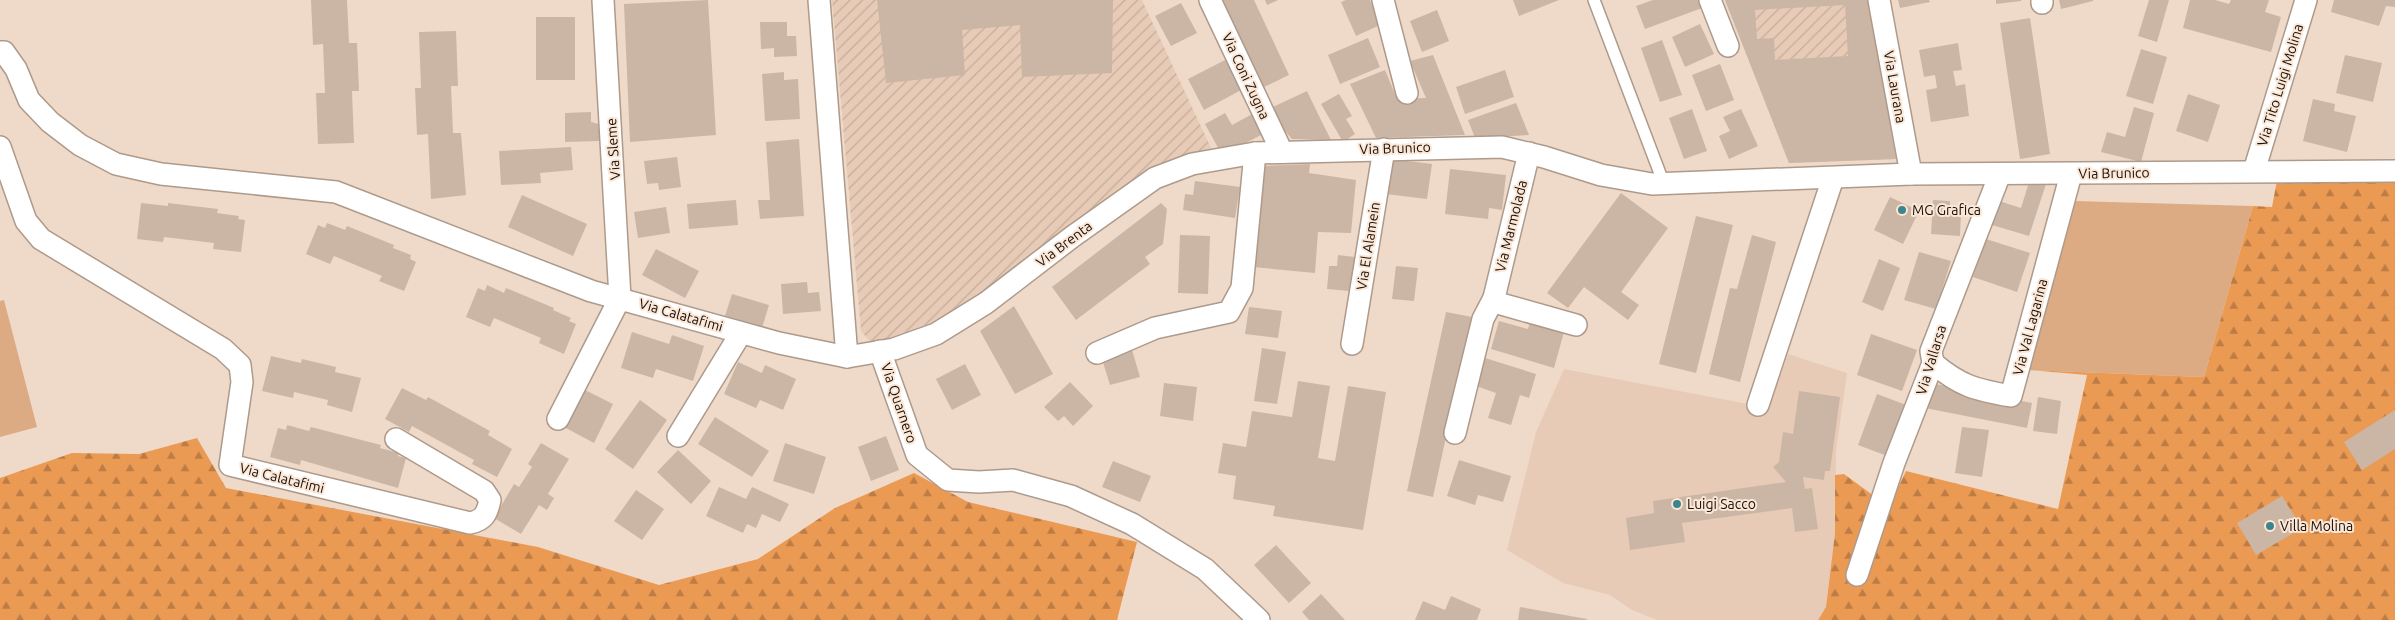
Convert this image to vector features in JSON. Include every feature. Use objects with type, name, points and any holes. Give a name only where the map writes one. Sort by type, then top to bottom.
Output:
[{"type":"street","name":"Via Sleme","points":[[603,0],[620,298]]},
{"type":"street","points":[[819,0],[847,357]]},
{"type":"street","name":"Via Coni Zugna","points":[[1210,0],[1282,152]]},
{"type":"street","points":[[1383,0],[1407,93]]},
{"type":"street","points":[[1710,0],[1728,46]]},
{"type":"street","name":"Via Laurana","points":[[1879,0],[1911,174]]},
{"type":"street","name":"Via Tito Luigi Molina","points":[[2254,171],[2306,0]]},
{"type":"street","name":"Via Calatafimi","points":[[0,52],[4,52],[16,69],[29,100],[50,122],[80,146],[116,164],[162,174],[336,192],[591,291],[741,333],[847,357]]},
{"type":"street","name":"Via Calatafimi","points":[[0,147],[26,221],[41,239],[223,349],[237,361],[240,366],[242,382],[230,465],[470,523],[481,520],[488,512],[490,500],[484,491],[396,438]]},
{"type":"street","name":"Via Brunico","points":[[1255,153],[1502,147],[1529,153],[1601,175],[1652,184],[1911,174],[2395,171]]},
{"type":"street","name":"Via El Alamein","points":[[1352,344],[1384,149]]},
{"type":"street","points":[[1097,353],[1155,328],[1229,312],[1242,288],[1255,153]]},
{"type":"street","name":"Via Brenta","points":[[880,351],[894,349],[936,334],[986,303],[1072,237],[1155,178],[1192,164],[1255,153]]},
{"type":"street","name":"Via Marmolada","points":[[1456,433],[1483,319],[1494,298],[1529,153]]},
{"type":"street","name":"Via Vallarsa","points":[[1856,575],[1894,463],[1933,363],[1931,351],[2000,174]]},
{"type":"street","name":"Via Val Lagarina","points":[[1933,363],[1952,379],[1977,390],[2011,396],[2072,174]]},
{"type":"street","points":[[1758,405],[1833,178]]},
{"type":"street","name":"Via Calatafimi","points":[[558,419],[620,298]]},
{"type":"street","points":[[1494,298],[1501,304],[1576,325]]},
{"type":"street","name":"Via Calatafimi","points":[[678,436],[741,333]]},
{"type":"street","name":"Via Quarnero","points":[[847,357],[880,351],[917,455],[948,480],[979,482],[1013,480],[1071,496],[1132,524],[1205,569],[1259,620]]},
{"type":"lane","points":[[1594,0],[1664,184]]},
{"type":"shaded area","points":[[832,0],[1142,0],[1212,150],[1120,188],[951,316],[872,344],[861,331]]},
{"type":"shaded area","points":[[1725,0],[1868,0],[1896,159],[1789,163]]},
{"type":"shaded area","points":[[2074,201],[2253,206],[2204,377],[2028,370]]},
{"type":"shaded area","points":[[4,300],[37,427],[0,437],[0,301]]},
{"type":"shaded area","name":"Luigi Sacco","points":[[1788,354],[1847,373],[1836,451],[1835,533],[1826,607],[1818,620],[1657,620],[1632,610],[1610,595],[1563,583],[1507,550],[1536,432],[1564,369],[1769,408]]},
{"type":"green space","points":[[2278,175],[2395,175],[2395,620],[1818,620],[1826,607],[1835,533],[1835,475],[1844,474],[1889,507],[1906,471],[2058,509],[2087,375],[2028,370],[2204,377],[2253,206],[2272,207]]},
{"type":"green space","points":[[197,438],[226,488],[538,547],[659,585],[758,559],[835,508],[914,473],[968,502],[1137,542],[1117,620],[0,620],[0,478],[72,453],[139,454]]},
{"type":"building","points":[[311,0],[347,0],[349,43],[357,43],[359,91],[352,91],[354,143],[318,144],[316,93],[325,93],[323,44],[313,45]]},
{"type":"building","points":[[708,0],[716,135],[630,142],[624,4]]},
{"type":"building","points":[[877,0],[1113,0],[1112,73],[1022,77],[1020,25],[962,30],[965,75],[886,83]]},
{"type":"building","points":[[1219,0],[1254,0],[1289,75],[1260,89]]},
{"type":"building","points":[[1265,0],[1278,0],[1267,5]]},
{"type":"building","points":[[1346,0],[1370,0],[1380,25],[1356,36],[1341,2]]},
{"type":"building","points":[[1513,0],[1559,0],[1519,16]]},
{"type":"building","points":[[1653,0],[1699,0],[1702,8],[1645,29],[1636,6]]},
{"type":"building","points":[[1725,0],[1868,0],[1896,159],[1789,163]],"holes":[[[1845,5],[1848,56],[1775,60],[1774,38],[1757,39],[1755,10]]]},
{"type":"building","points":[[1898,0],[1929,0],[1930,2],[1900,8]]},
{"type":"building","points":[[1996,0],[2021,0],[2021,1],[1996,4]]},
{"type":"building","points":[[2059,0],[2093,0],[2093,1],[2061,9]]},
{"type":"building","points":[[2149,0],[2169,0],[2157,42],[2138,36]]},
{"type":"building","points":[[2190,0],[2215,0],[2229,4],[2231,0],[2269,0],[2265,12],[2281,17],[2271,52],[2183,28]]},
{"type":"building","points":[[2334,0],[2395,0],[2395,7],[2386,6],[2379,26],[2331,12]]},
{"type":"building","points":[[1181,3],[1197,33],[1171,46],[1155,16]]},
{"type":"building","points":[[1437,10],[1449,41],[1422,52],[1410,21]]},
{"type":"building","points":[[536,17],[575,17],[575,80],[536,80]]},
{"type":"building","points":[[2030,18],[2050,154],[2020,159],[2000,23]]},
{"type":"building","points":[[760,22],[787,22],[787,36],[796,36],[797,56],[774,57],[774,48],[761,49]]},
{"type":"building","points":[[1700,24],[1714,54],[1685,67],[1672,37]]},
{"type":"building","points":[[456,31],[458,86],[451,86],[453,133],[461,133],[466,195],[431,199],[428,134],[417,135],[415,88],[421,88],[419,32]]},
{"type":"building","points":[[1368,38],[1380,67],[1340,84],[1328,55]]},
{"type":"building","points":[[1662,40],[1682,95],[1660,102],[1641,48]]},
{"type":"building","points":[[1958,43],[1962,70],[1953,71],[1956,86],[1965,84],[1969,116],[1931,122],[1926,90],[1937,88],[1935,75],[1924,77],[1919,50]]},
{"type":"building","points":[[2141,49],[2167,57],[2153,104],[2126,96]]},
{"type":"building","points":[[1433,55],[1465,135],[1376,138],[1350,84],[1385,70],[1397,99],[1426,98],[1410,61]]},
{"type":"building","points":[[2345,55],[2382,63],[2373,102],[2336,93]]},
{"type":"building","points":[[1227,59],[1243,89],[1204,110],[1188,79]]},
{"type":"building","points":[[1720,64],[1734,100],[1706,111],[1692,75]]},
{"type":"building","points":[[1505,70],[1514,97],[1465,114],[1456,87]]},
{"type":"building","points":[[784,72],[784,80],[798,79],[800,119],[765,121],[762,74]]},
{"type":"building","points":[[1307,91],[1331,140],[1292,139],[1284,130],[1273,107]]},
{"type":"building","points":[[1339,94],[1352,116],[1346,119],[1355,134],[1343,142],[1321,104]]},
{"type":"building","points":[[2188,94],[2220,105],[2208,142],[2176,131]]},
{"type":"building","points":[[2313,99],[2335,104],[2334,111],[2356,116],[2347,152],[2303,141]]},
{"type":"building","points":[[1516,103],[1529,135],[1475,138],[1468,120]]},
{"type":"building","points":[[2134,107],[2154,113],[2141,162],[2101,152],[2107,132],[2125,137]]},
{"type":"building","points":[[1692,109],[1707,151],[1684,159],[1669,118]]},
{"type":"building","points":[[1741,109],[1758,146],[1729,159],[1719,136],[1730,131],[1723,117]]},
{"type":"building","points":[[591,112],[591,122],[599,124],[599,141],[565,142],[565,113]]},
{"type":"building","points":[[1225,113],[1232,125],[1254,113],[1265,133],[1222,155],[1205,124]]},
{"type":"building","points":[[799,139],[804,216],[760,219],[758,200],[770,200],[766,142]]},
{"type":"building","points":[[571,147],[573,170],[540,173],[541,183],[501,185],[499,151]]},
{"type":"building","points":[[677,157],[681,187],[659,190],[658,183],[647,184],[644,161]]},
{"type":"building","points":[[1391,159],[1432,164],[1427,199],[1386,194]]},
{"type":"building","points":[[1310,164],[1309,173],[1356,180],[1351,233],[1318,232],[1315,273],[1253,267],[1263,166]]},
{"type":"building","points":[[1450,169],[1506,175],[1502,210],[1489,208],[1488,219],[1445,214]]},
{"type":"building","points":[[2030,179],[2046,184],[2029,236],[1992,225],[1999,201],[2021,208]]},
{"type":"building","points":[[1195,181],[1240,187],[1235,218],[1183,210],[1185,194],[1193,195]]},
{"type":"building","points":[[1621,193],[1668,228],[1621,292],[1639,305],[1628,320],[1584,287],[1568,308],[1547,293]]},
{"type":"building","points":[[522,195],[587,224],[573,256],[508,227]]},
{"type":"building","points":[[1890,197],[1919,211],[1903,244],[1874,230]]},
{"type":"building","points":[[736,200],[738,225],[689,229],[687,204]]},
{"type":"building","points":[[1933,200],[1950,201],[1950,212],[1961,213],[1960,236],[1931,234]]},
{"type":"building","points":[[141,203],[168,206],[168,203],[218,209],[217,213],[239,216],[238,219],[245,220],[241,252],[213,249],[214,243],[164,237],[163,242],[137,239]]},
{"type":"building","points":[[1161,203],[1167,209],[1163,244],[1145,257],[1150,264],[1076,320],[1052,287]]},
{"type":"building","points":[[666,207],[670,233],[638,238],[634,212]]},
{"type":"building","points":[[1696,216],[1733,225],[1696,373],[1659,364]]},
{"type":"building","points":[[327,223],[345,230],[347,226],[394,245],[393,248],[411,255],[410,259],[416,262],[404,291],[379,281],[382,276],[334,256],[330,264],[306,254],[318,225],[325,228]]},
{"type":"building","points":[[1180,235],[1210,236],[1208,294],[1178,293]]},
{"type":"building","points":[[1752,235],[1776,242],[1740,382],[1709,374],[1730,288],[1737,289]]},
{"type":"building","points":[[1986,239],[2030,253],[2017,292],[1973,277]]},
{"type":"building","points":[[656,249],[699,271],[685,298],[642,275]]},
{"type":"building","points":[[1919,252],[1951,261],[1936,309],[1904,300]]},
{"type":"building","points":[[1338,255],[1355,257],[1350,291],[1327,289],[1329,266],[1337,266]]},
{"type":"building","points":[[1879,259],[1900,268],[1883,311],[1862,302]]},
{"type":"building","points":[[1396,266],[1418,268],[1414,301],[1392,299]]},
{"type":"building","points":[[807,282],[808,293],[819,292],[821,311],[783,314],[781,284]]},
{"type":"building","points":[[487,285],[504,293],[506,288],[554,308],[553,310],[571,318],[569,321],[576,324],[564,354],[539,343],[541,338],[494,318],[490,327],[466,317],[478,288],[485,291]]},
{"type":"building","points":[[732,294],[769,305],[762,328],[725,316]]},
{"type":"building","points":[[1014,306],[1053,374],[1015,394],[980,331]]},
{"type":"building","points":[[1249,307],[1282,311],[1278,338],[1245,334]]},
{"type":"building","points":[[1446,312],[1472,317],[1433,497],[1407,491]]},
{"type":"building","points":[[1499,321],[1528,329],[1530,322],[1564,332],[1554,368],[1491,349]]},
{"type":"building","points":[[632,332],[669,344],[672,335],[704,346],[693,381],[656,369],[653,378],[621,368]]},
{"type":"building","points":[[1871,334],[1917,350],[1902,391],[1857,375]]},
{"type":"building","points":[[1262,348],[1286,352],[1277,404],[1254,401]]},
{"type":"building","points":[[1132,350],[1140,377],[1110,385],[1102,359]]},
{"type":"building","points":[[271,356],[301,363],[302,359],[336,367],[335,372],[361,378],[352,412],[327,405],[328,400],[294,392],[293,398],[262,391]]},
{"type":"building","points":[[1485,358],[1536,374],[1529,398],[1520,395],[1511,425],[1488,418],[1496,393],[1476,386]]},
{"type":"building","points":[[738,362],[762,373],[765,365],[796,379],[783,410],[760,400],[756,408],[724,394]]},
{"type":"building","points":[[965,364],[981,395],[952,410],[936,379]]},
{"type":"building","points":[[1298,381],[1330,386],[1318,458],[1335,461],[1348,386],[1386,392],[1363,530],[1273,516],[1275,506],[1233,499],[1236,476],[1218,473],[1223,443],[1246,447],[1252,411],[1292,417]]},
{"type":"building","points":[[1070,382],[1093,406],[1073,426],[1064,416],[1058,421],[1044,407]]},
{"type":"building","points":[[1164,383],[1197,387],[1193,421],[1160,416]]},
{"type":"building","points":[[1930,383],[2032,403],[2027,428],[1925,408]]},
{"type":"building","points":[[402,388],[426,400],[428,397],[490,431],[488,435],[512,449],[497,477],[472,464],[474,460],[412,426],[409,432],[385,419]]},
{"type":"building","points":[[583,389],[613,404],[594,443],[564,427]]},
{"type":"building","points":[[1799,391],[1840,397],[1830,471],[1825,471],[1824,480],[1803,477],[1805,489],[1812,488],[1818,529],[1795,532],[1792,508],[1682,523],[1685,542],[1630,550],[1626,518],[1654,513],[1653,501],[1786,482],[1773,467],[1779,462],[1783,432],[1793,434]]},
{"type":"building","points":[[1877,394],[1909,406],[1890,457],[1858,445]]},
{"type":"building","points":[[2038,397],[2061,401],[2057,434],[2033,431]]},
{"type":"building","points":[[640,400],[667,420],[633,469],[605,449]]},
{"type":"building","points":[[2395,410],[2395,449],[2362,470],[2344,442]]},
{"type":"building","points":[[715,417],[769,451],[752,477],[698,444]]},
{"type":"building","points":[[287,425],[309,431],[311,427],[381,445],[380,448],[399,453],[398,456],[406,458],[398,488],[301,460],[300,465],[270,457],[278,428],[286,430]]},
{"type":"building","points":[[1962,427],[1989,430],[1982,477],[1955,473]]},
{"type":"building","points":[[886,436],[899,470],[871,481],[858,447]]},
{"type":"building","points":[[541,443],[569,459],[548,494],[554,498],[547,510],[539,505],[521,534],[494,518],[514,484],[519,487],[532,467],[528,464]]},
{"type":"building","points":[[785,443],[826,457],[814,494],[773,481]]},
{"type":"building","points":[[678,450],[711,481],[691,504],[657,472]]},
{"type":"building","points":[[1459,460],[1511,476],[1503,502],[1478,495],[1475,505],[1447,496]]},
{"type":"building","points":[[1113,461],[1151,476],[1140,502],[1102,487]]},
{"type":"building","points":[[719,487],[746,499],[752,487],[789,504],[780,522],[762,514],[756,528],[747,524],[743,533],[706,516]]},
{"type":"building","points":[[636,490],[664,509],[642,540],[614,521]]},
{"type":"building","name":"Villa Molina","points":[[2282,496],[2302,528],[2256,555],[2237,523]]},
{"type":"building","points":[[1276,545],[1311,583],[1289,603],[1254,565]]},
{"type":"building","points":[[1321,594],[1345,620],[1309,620],[1302,612]]},
{"type":"building","points":[[1451,596],[1481,609],[1477,620],[1415,620],[1423,601],[1445,610]]},
{"type":"building","points":[[1520,607],[1587,619],[1587,620],[1518,620]]},
{"type":"place","name":"MG Grafica","points":[[1902,210]]},
{"type":"place","name":"Luigi Sacco","points":[[1677,504]]},
{"type":"place","name":"Villa Molina","points":[[2270,526]]}]
